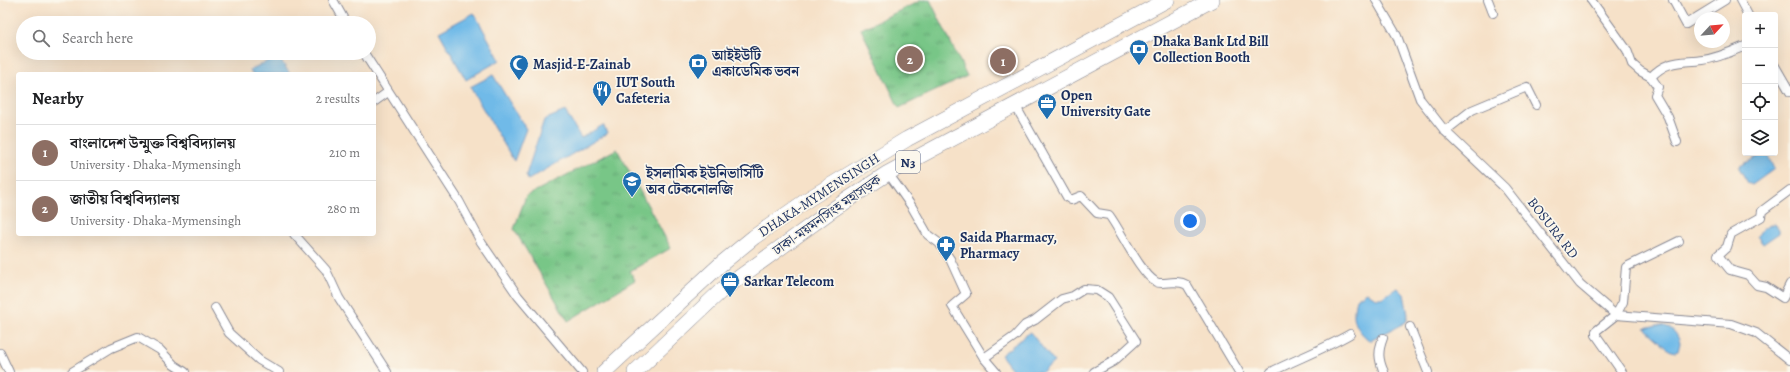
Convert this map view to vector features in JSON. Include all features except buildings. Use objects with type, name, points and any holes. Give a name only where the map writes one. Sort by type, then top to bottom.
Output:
[{"type":"highway","name":"DHAKA-MYMENSINGH","points":[[604,372],[721,264],[754,237],[810,198],[907,139],[1167,0]]},
{"type":"highway","name":"ঢাকা-ময়মনসিংহ মহাসড়ক","points":[[635,372],[722,290],[786,243],[888,173],[1212,0]]},
{"type":"street","points":[[333,0],[342,16]]},
{"type":"street","name":"BOSURA RD","points":[[1377,0],[1396,36],[1420,99],[1445,131],[1504,188],[1580,284],[1616,315]]},
{"type":"street","points":[[1488,0],[1493,13]]},
{"type":"street","points":[[1591,0],[1627,50],[1632,64],[1640,71],[1652,77],[1658,87],[1655,95],[1668,117],[1677,142]]},
{"type":"street","points":[[1673,0],[1686,24],[1725,0]]},
{"type":"street","points":[[1740,0],[1746,12]]},
{"type":"street","points":[[1652,77],[1657,71],[1676,62],[1703,60],[1718,57],[1742,47]]},
{"type":"street","points":[[368,60],[376,72]]},
{"type":"street","points":[[1778,71],[1790,92]]},
{"type":"street","points":[[376,72],[459,201],[481,242],[518,296],[582,372]]},
{"type":"street","points":[[1445,131],[1472,110],[1527,87],[1536,105]]},
{"type":"street","points":[[376,101],[388,92]]},
{"type":"street","points":[[1015,105],[1050,169],[1069,199],[1081,196],[1097,213],[1109,215],[1141,266],[1155,281],[1159,283],[1181,282],[1186,285],[1239,372]]},
{"type":"street","points":[[888,173],[912,207],[928,235],[939,243],[950,259],[966,294],[952,306],[984,358],[996,372]]},
{"type":"street","points":[[1790,190],[1762,211],[1761,217],[1731,234],[1727,247],[1718,254],[1730,270],[1748,275],[1757,285],[1766,287],[1783,298],[1790,284]]},
{"type":"street","points":[[296,236],[326,270],[348,313],[387,372]]},
{"type":"street","points":[[1622,372],[1596,335],[1596,331],[1616,315],[1624,297],[1626,267],[1679,241]]},
{"type":"street","points":[[984,358],[1014,336],[1025,325],[1035,320],[1062,299],[1072,296],[1084,289],[1097,290],[1108,297],[1136,341],[1114,361],[1094,372]]},
{"type":"street","points":[[215,308],[229,333],[259,360],[279,372]]},
{"type":"street","points":[[1616,315],[1731,324],[1756,333],[1790,360]]},
{"type":"street","points":[[1410,327],[1428,372]]},
{"type":"street","points":[[1271,372],[1308,354],[1331,345],[1350,334]]},
{"type":"street","points":[[72,372],[111,348],[138,337],[160,350],[174,365],[185,372]]},
{"type":"street","points":[[1383,338],[1378,351],[1384,372]]},
{"type":"street","points":[[0,353],[5,368]]},
{"type":"green space","points":[[922,0],[930,0],[967,76],[899,108],[861,29]]},
{"type":"green space","points":[[617,149],[671,248],[630,271],[635,280],[568,321],[514,229],[526,196]]},
{"type":"water","points":[[474,13],[500,60],[466,80],[439,32]]},
{"type":"water","points":[[270,60],[281,60],[289,72],[251,72],[250,70]]},
{"type":"water","points":[[493,75],[526,129],[514,161],[470,87]]},
{"type":"water","points":[[565,111],[581,138],[603,125],[608,133],[528,180],[526,175],[544,120]]},
{"type":"water","points":[[1759,156],[1768,156],[1774,169],[1752,185],[1748,183],[1739,168],[1740,166]]},
{"type":"water","points":[[1774,223],[1779,229],[1779,233],[1763,244],[1757,236],[1763,229]]},
{"type":"water","points":[[1398,288],[1404,294],[1408,315],[1406,322],[1370,341],[1361,332],[1354,317],[1356,299],[1367,292],[1376,298],[1380,298]]},
{"type":"water","points":[[1657,325],[1665,326],[1675,332],[1680,343],[1678,351],[1675,352],[1669,350],[1645,328]]},
{"type":"water","points":[[1030,332],[1054,362],[1042,372],[1014,372],[1001,355]]},
{"type":"place","name":"জাতীয় বিশ্ববিদ্যালয়","points":[[910,59]]},
{"type":"place","name":"বাংলাদেশ উন্মুক্ত বিশ্ববিদ্যালয়","points":[[1003,61]]},
{"type":"place","name":"Dhaka Bank Ltd Bill Collection Booth","points":[[1139,66]]},
{"type":"place","name":"আইইউটি একাডেমিক ভবন","points":[[698,80]]},
{"type":"place","name":"Masjid-E-Zainab","points":[[519,81]]},
{"type":"place","name":"IUT South Cafeteria","points":[[602,107]]},
{"type":"place","name":"Open University Gate","points":[[1047,120]]},
{"type":"place","name":"ইসলামিক ইউনিভার্সিটি অব টেকনোলজি","points":[[632,198]]},
{"type":"place","name":"Saida Pharmacy, Pharmacy","points":[[946,262]]},
{"type":"place","name":"Sarkar Telecom","points":[[730,298]]}]
